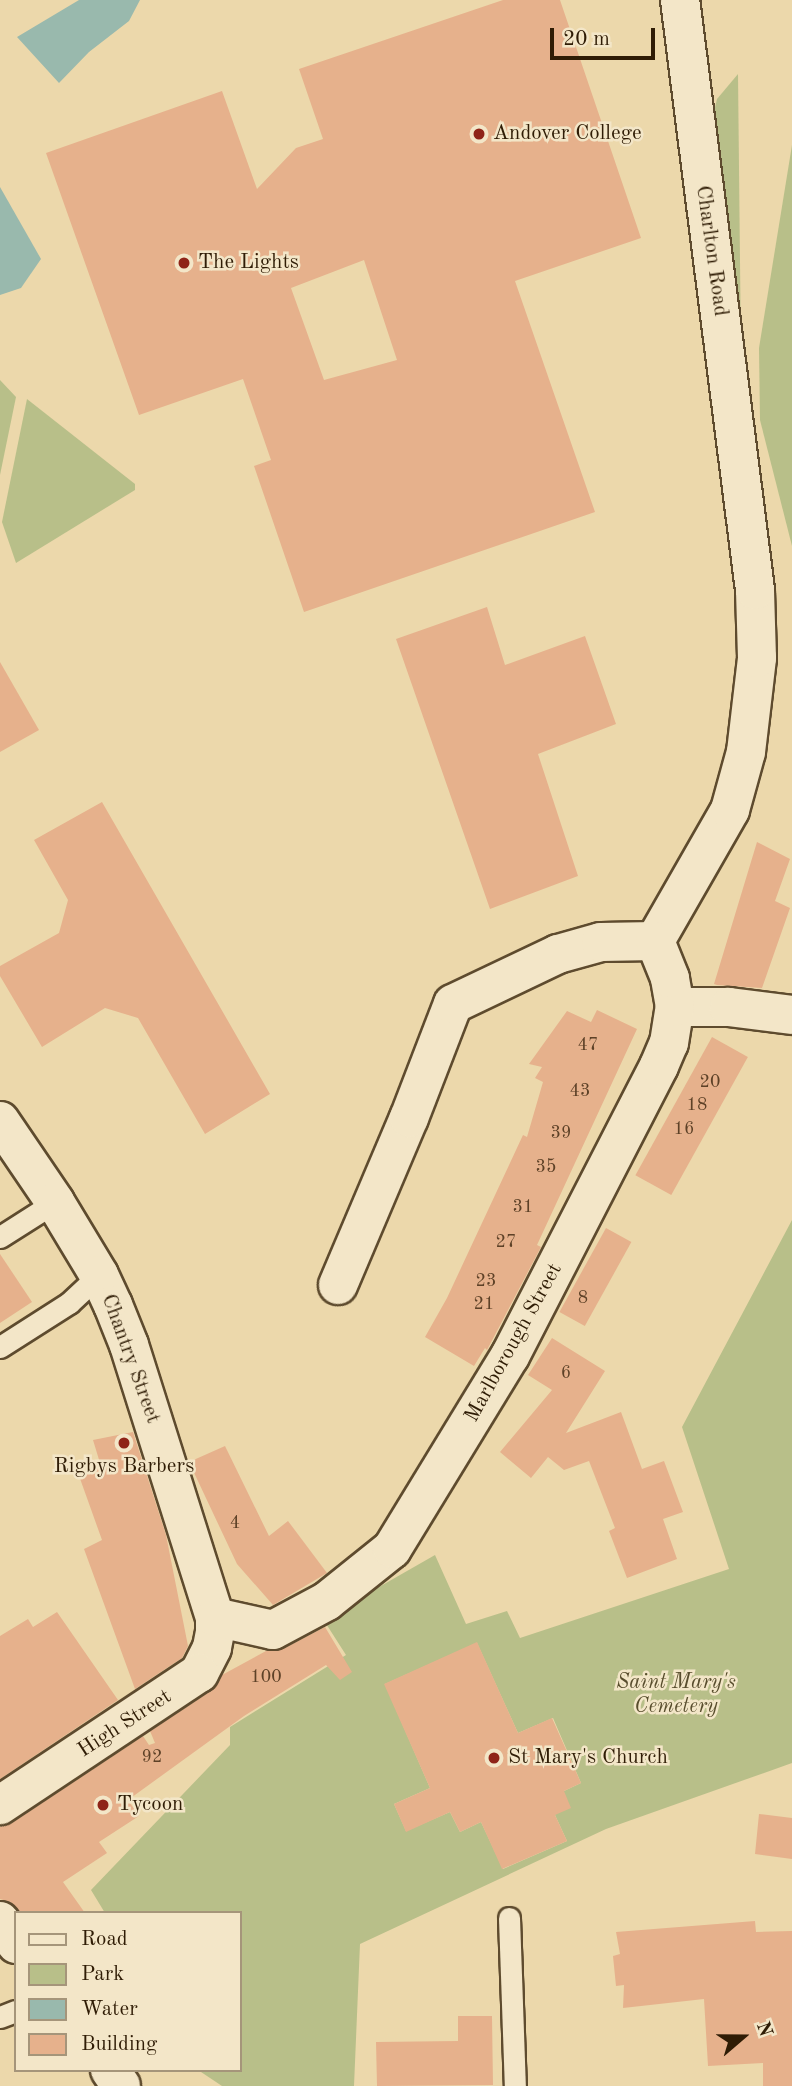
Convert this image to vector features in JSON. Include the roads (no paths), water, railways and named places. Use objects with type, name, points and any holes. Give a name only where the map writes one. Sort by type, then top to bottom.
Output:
[{"type":"street","name":"Charlton Road","points":[[655,941],[730,810],[746,751],[755,688],[757,646],[755,590],[680,0]]},
{"type":"street","name":"Marlborough Street","points":[[215,1617],[273,1630],[327,1601],[410,1546],[579,1225],[669,1043],[675,1007],[670,978],[655,941]]},
{"type":"street","points":[[338,1285],[409,1118],[453,1003],[528,966],[577,948],[601,942],[655,941]]},
{"type":"street","points":[[675,1007],[729,1007],[792,1015]]},
{"type":"street","name":"Chantry Street","points":[[0,1121],[55,1202],[99,1275],[129,1345],[215,1617]]},
{"type":"street","name":"High Street","points":[[0,1805],[199,1673],[212,1648],[215,1617]]},
{"type":"street","points":[[0,1921],[14,1941]]},
{"type":"lane","points":[[0,1237],[55,1202]]},
{"type":"lane","points":[[0,1347],[69,1303],[99,1275]]},
{"type":"lane","points":[[509,1918],[515,2086]]},
{"type":"water","points":[[79,0],[140,0],[129,21],[89,52],[59,83],[17,37]]},
{"type":"water","points":[[0,187],[41,259],[21,288],[0,295]]},
{"type":"place","name":"Andover College","points":[[479,134]]},
{"type":"place","name":"The Lights","points":[[184,263]]},
{"type":"place","name":"Rigbys Barbers","points":[[124,1443]]},
{"type":"place","name":"St Mary's Church","points":[[494,1758]]},
{"type":"place","name":"Tycoon","points":[[103,1805]]},
{"type":"park label","name":"Saint Mary's Cemetery","points":[[676,1695]]}]
